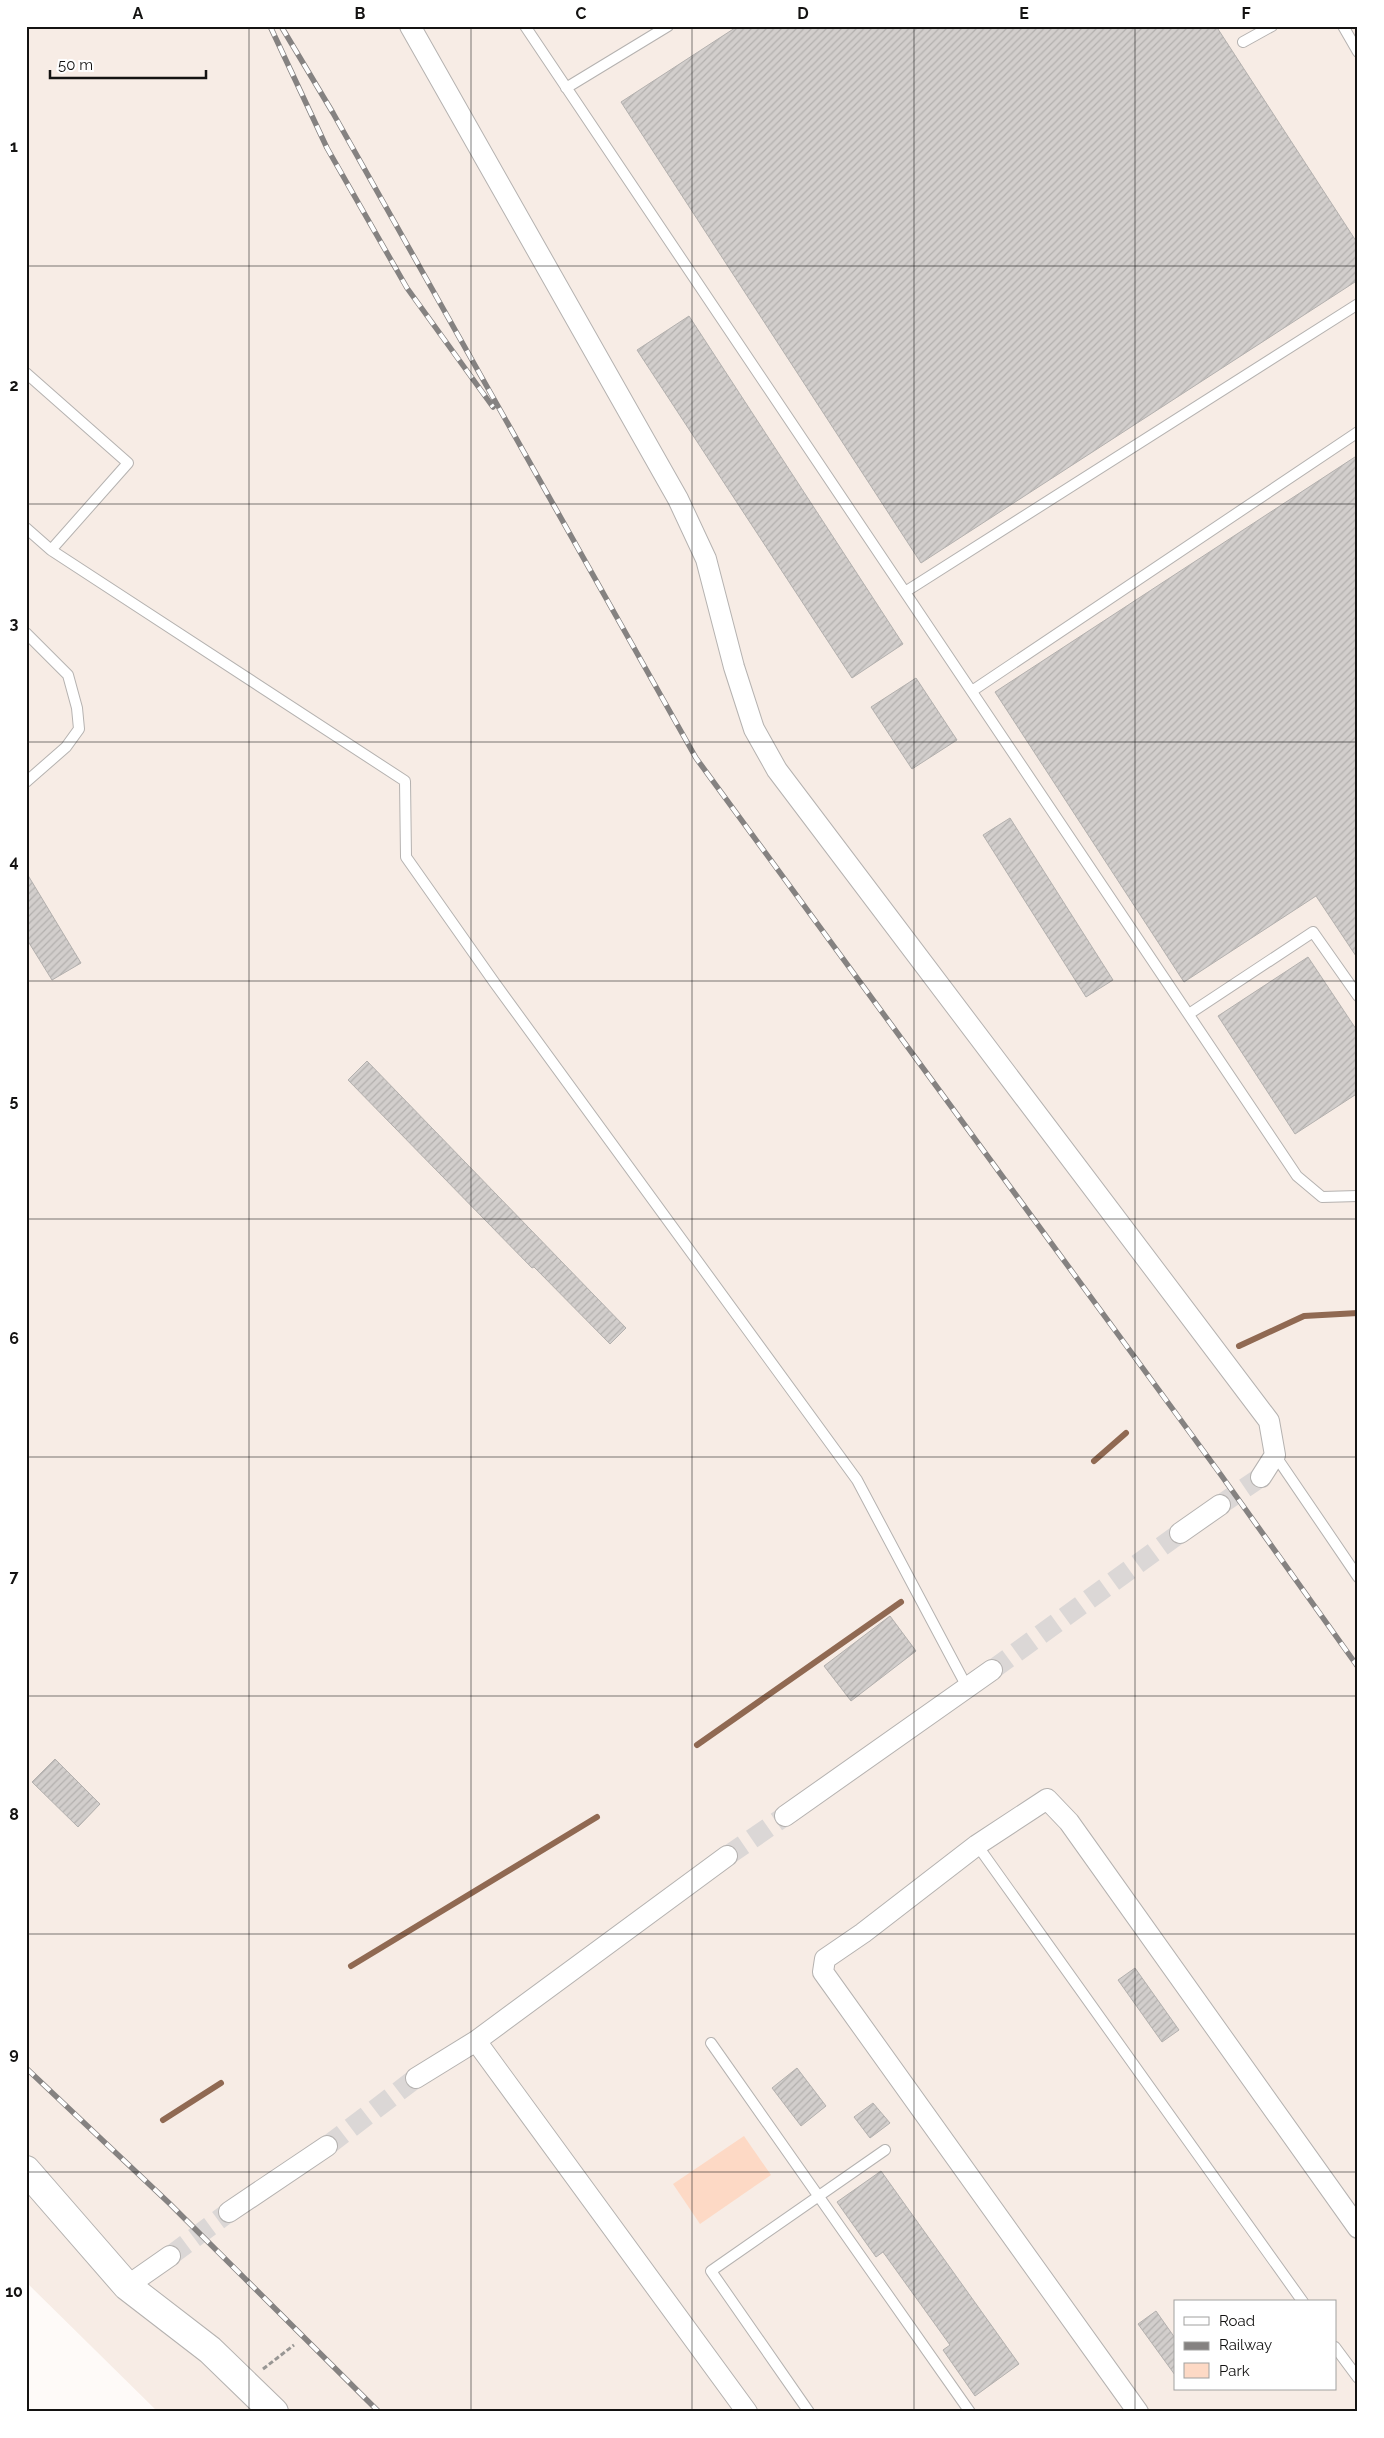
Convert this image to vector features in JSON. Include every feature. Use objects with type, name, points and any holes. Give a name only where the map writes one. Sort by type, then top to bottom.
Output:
[{"type":"street","points":[[410,26],[678,499],[706,559],[734,667],[754,729],[777,770],[1269,1421],[1275,1455],[1261,1477]]},
{"type":"street","points":[[1180,1533],[1220,1505]]},
{"type":"street","points":[[785,1816],[992,1670]]},
{"type":"street","points":[[1138,2412],[823,1972],[825,1959],[863,1933],[977,1845],[1047,1799],[1064,1816],[1358,2228]]},
{"type":"street","points":[[416,2078],[476,2041],[727,1856]]},
{"type":"street","points":[[476,2041],[747,2412]]},
{"type":"street","points":[[229,2212],[327,2146]]},
{"type":"street","points":[[26,2170],[127,2286],[210,2350],[274,2412]]},
{"type":"street","points":[[127,2286],[170,2256]]},
{"type":"lane","points":[[525,26],[1296,1176],[1322,1196],[1358,1196]]},
{"type":"lane","points":[[566,88],[668,26]]},
{"type":"lane","points":[[1243,42],[1272,26]]},
{"type":"lane","points":[[1343,26],[1358,52]]},
{"type":"lane","points":[[905,592],[1358,304]]},
{"type":"lane","points":[[26,373],[128,463],[51,550]]},
{"type":"lane","points":[[972,691],[1358,432]]},
{"type":"lane","points":[[26,528],[51,550],[405,781],[406,857],[505,998],[857,1480],[966,1687]]},
{"type":"lane","points":[[26,782],[66,747],[79,729],[77,708],[68,675],[28,636]]},
{"type":"lane","points":[[1189,1014],[1313,932],[1358,996]]},
{"type":"lane","points":[[1275,1455],[1358,1577]]},
{"type":"lane","points":[[977,1845],[1302,2300]]},
{"type":"lane","points":[[711,2043],[970,2412]]},
{"type":"lane","points":[[809,2412],[711,2271],[886,2150]]},
{"type":"lane","points":[[1336,2348],[1358,2378]]},
{"type":"path","points":[[244,2383],[294,2345]]},
{"type":"shaded area","points":[[26,26],[1358,26],[1358,2412],[158,2412],[26,2282]]},
{"type":"green space","points":[[744,2136],[771,2175],[700,2224],[673,2184]]},
{"type":"building","points":[[738,26],[1216,26],[1358,244],[1358,280],[921,563],[621,102]]},
{"type":"building","points":[[689,316],[903,644],[852,678],[637,350]]},
{"type":"building","points":[[1358,455],[1358,959],[1316,896],[1184,982],[995,692]]},
{"type":"building","points":[[916,678],[957,740],[912,769],[871,707]]},
{"type":"building","points":[[1010,818],[1113,980],[1086,997],[983,835]]},
{"type":"building","points":[[26,872],[81,963],[52,980],[26,938]]},
{"type":"building","points":[[1308,957],[1358,1032],[1358,1093],[1295,1134],[1218,1016]]},
{"type":"building","points":[[367,1061],[626,1328],[610,1344],[534,1267],[532,1268],[348,1080]]},
{"type":"building","points":[[890,1616],[916,1651],[851,1701],[824,1666]]},
{"type":"building","points":[[55,1759],[100,1804],[78,1827],[32,1782]]},
{"type":"building","points":[[1135,1968],[1179,2030],[1162,2042],[1118,1980]]},
{"type":"building","points":[[797,2068],[826,2106],[801,2126],[772,2088]]},
{"type":"building","points":[[873,2103],[890,2123],[870,2138],[854,2117]]},
{"type":"building","points":[[881,2171],[1019,2364],[975,2396],[943,2350],[950,2345],[883,2252],[876,2257],[837,2202]]},
{"type":"building","points":[[1156,2311],[1174,2337],[1174,2374],[1138,2324]]},
{"type":"waterway","points":[[1239,1346],[1304,1316],[1358,1313]]},
{"type":"waterway","points":[[1094,1461],[1126,1433]]},
{"type":"waterway","points":[[697,1745],[901,1602]]},
{"type":"waterway","points":[[351,1966],[597,1817]]},
{"type":"waterway","points":[[163,2120],[221,2083]]},
{"type":"tunnel","points":[[1220,1505],[1261,1477]]},
{"type":"tunnel","points":[[992,1670],[1180,1533]]},
{"type":"tunnel","points":[[727,1856],[785,1816]]},
{"type":"tunnel","points":[[327,2146],[416,2078]]},
{"type":"tunnel","points":[[170,2256],[229,2212]]},
{"type":"railway","points":[[270,26],[327,148],[407,288],[493,407]]},
{"type":"railway","points":[[281,26],[333,113],[696,758],[1221,1475],[1358,1667]]},
{"type":"railway","points":[[26,2068],[169,2203],[379,2412]]}]
